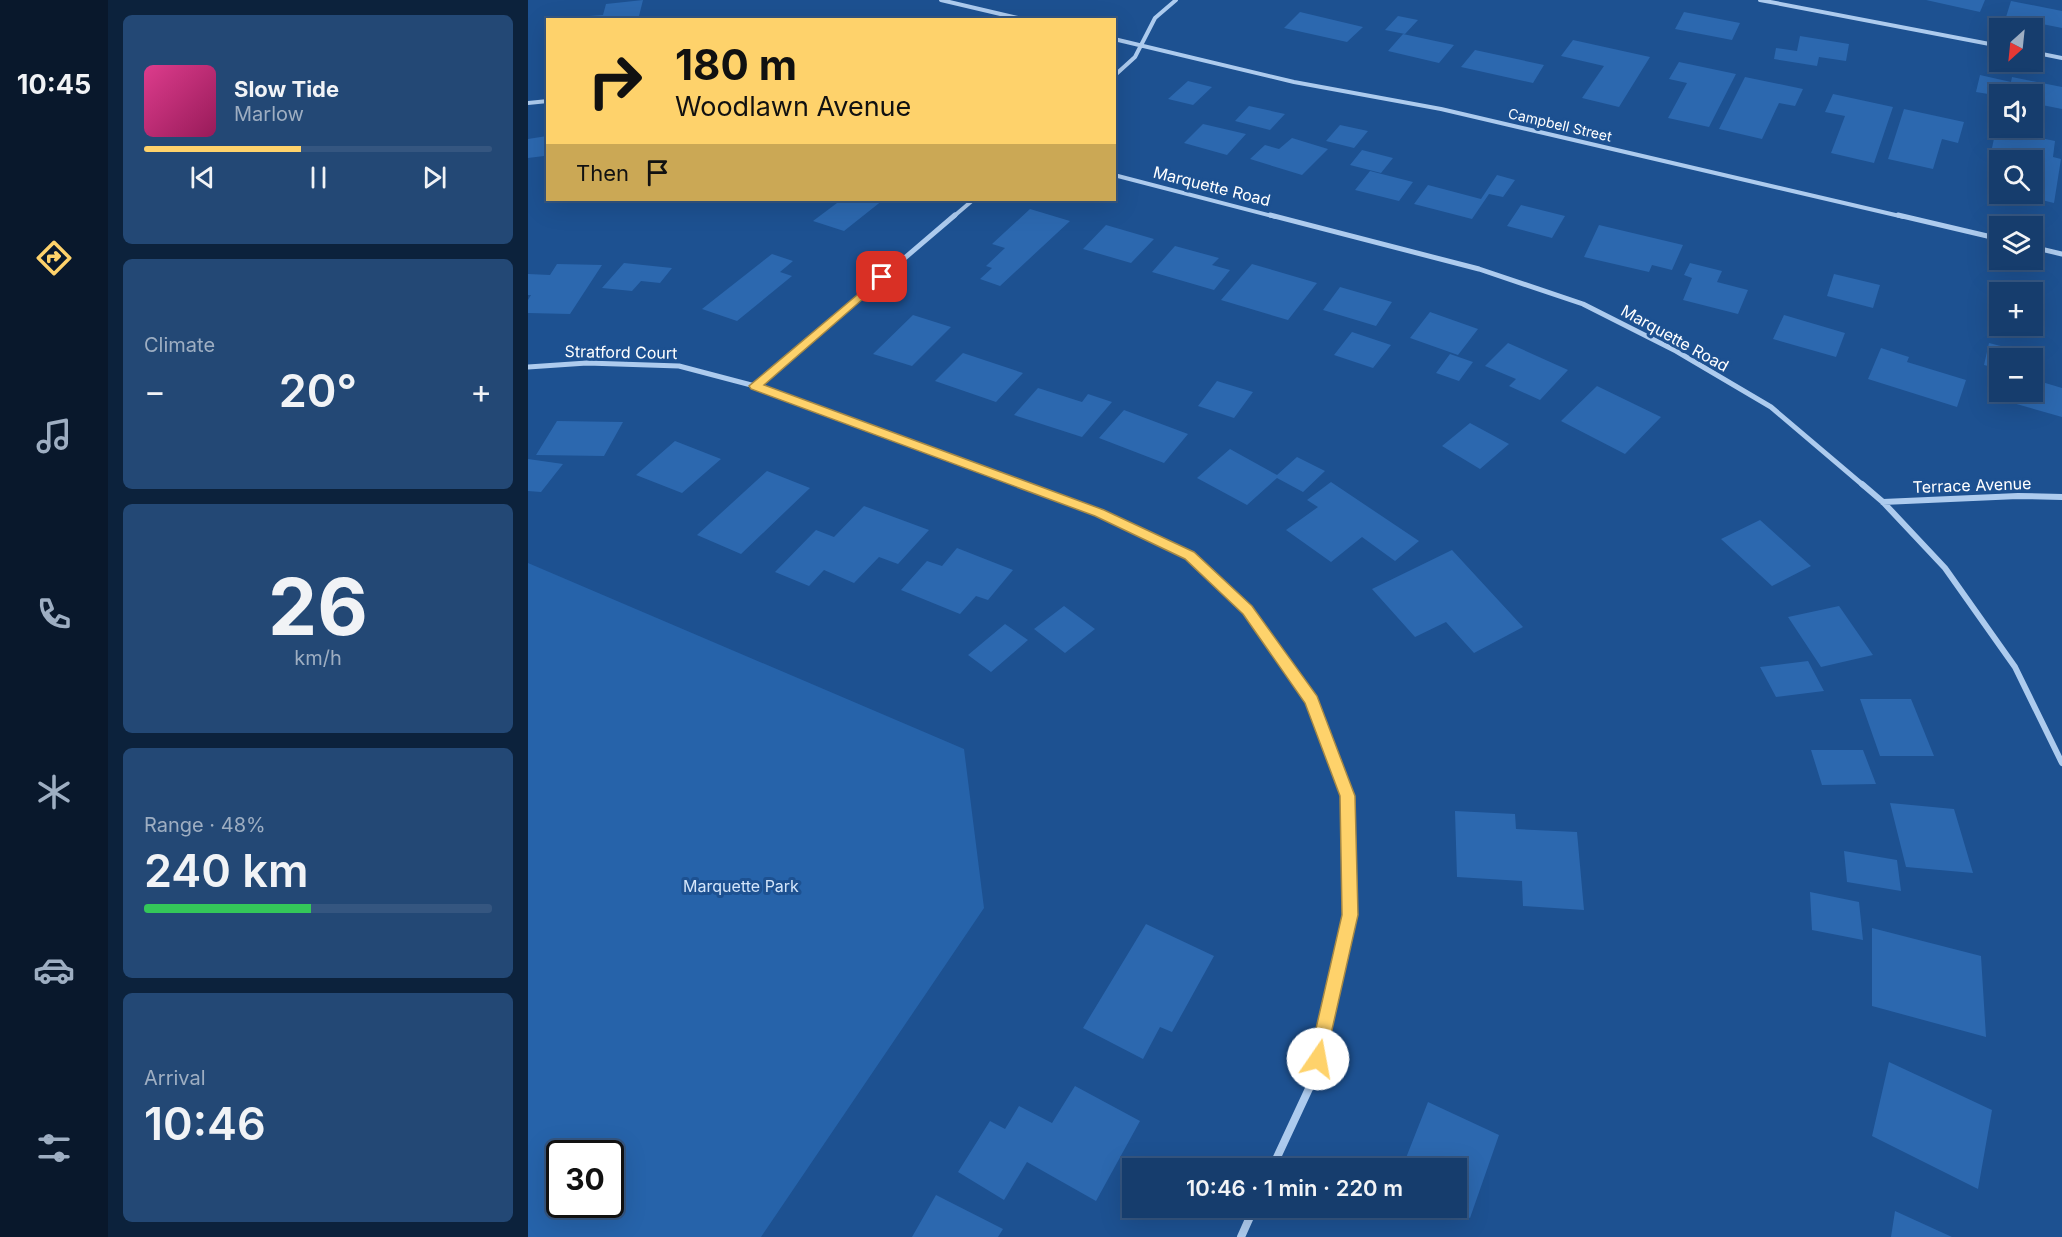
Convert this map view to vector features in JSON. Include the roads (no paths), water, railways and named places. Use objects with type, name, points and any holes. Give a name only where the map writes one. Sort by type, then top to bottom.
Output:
[{"type":"street","points":[[941,0],[1018,18]]},
{"type":"street","points":[[1116,73],[1135,57],[1155,18],[1176,0]]},
{"type":"street","points":[[1760,0],[1989,44]]},
{"type":"street","name":"Campbell Street","points":[[1116,39],[1294,82],[1441,109],[1989,236]]},
{"type":"street","points":[[2043,54],[2062,58]]},
{"type":"street","points":[[528,103],[546,101]]},
{"type":"street","name":"Marquette Road","points":[[1116,176],[1479,269],[1583,304],[1676,351],[1771,407],[1883,502],[1945,568],[2015,667],[2062,764]]},
{"type":"street","points":[[755,386],[972,201]]},
{"type":"street","points":[[2043,250],[2062,254]]},
{"type":"street","name":"Stratford Court","points":[[528,367],[587,363],[678,366],[755,386],[1100,513],[1190,556],[1247,610],[1312,701],[1347,796],[1350,915],[1313,1080],[1277,1158]]},
{"type":"street","name":"Terrace Avenue","points":[[1883,502],[2018,496],[2062,497]]},
{"type":"street","points":[[1241,1237],[1250,1218]]},
{"type":"park label","name":"Marquette Park","points":[[741,886]]}]
